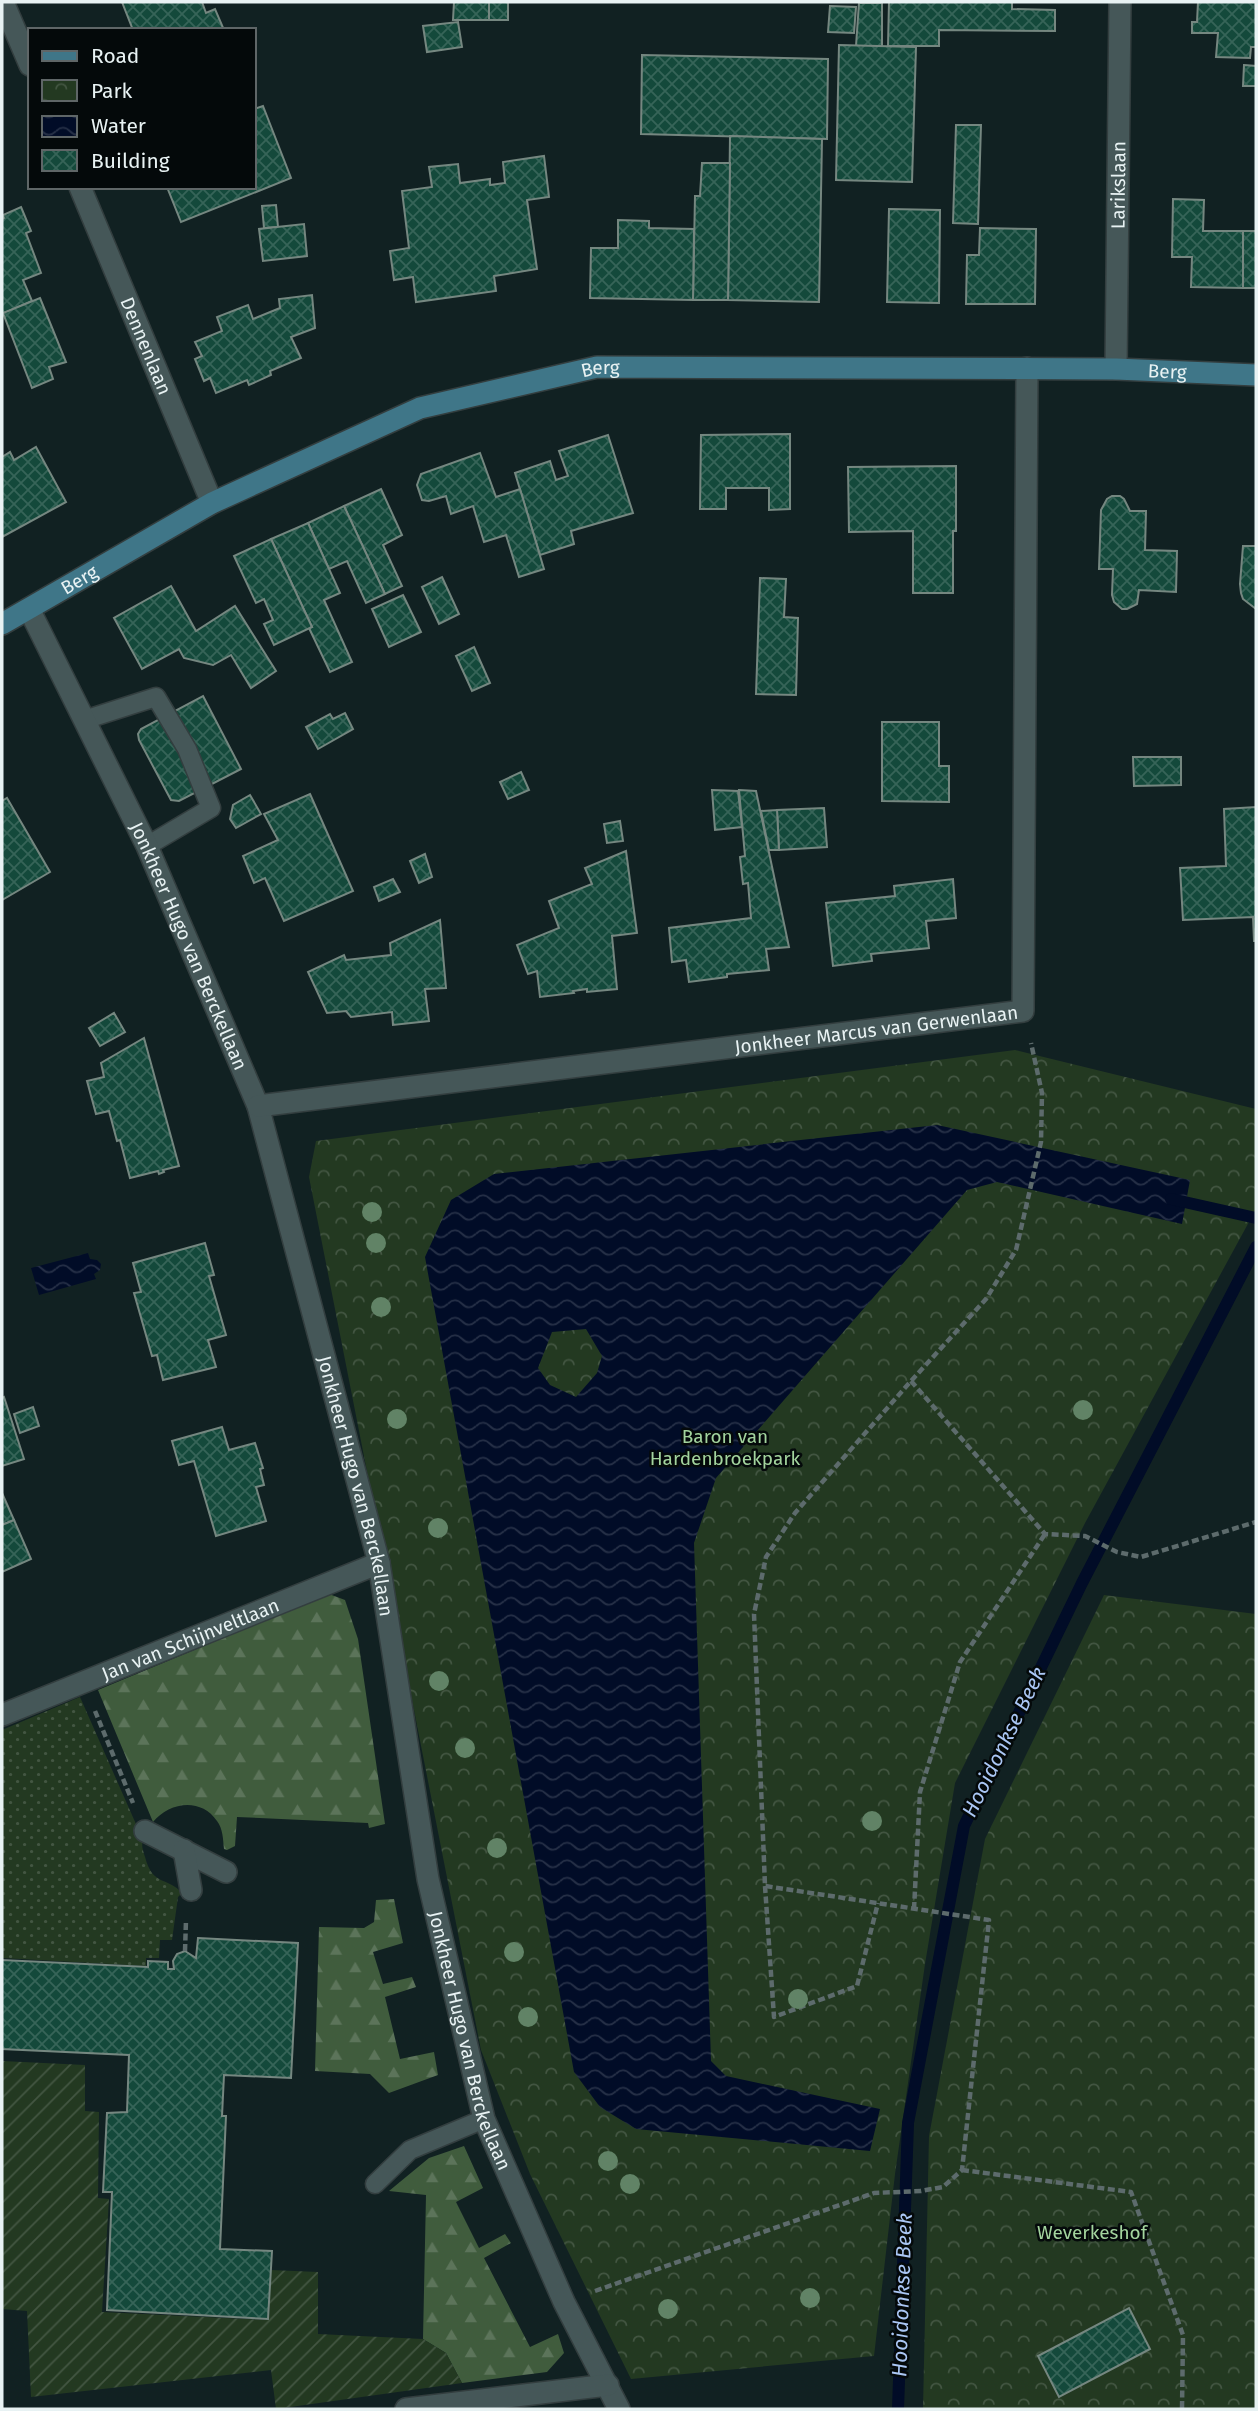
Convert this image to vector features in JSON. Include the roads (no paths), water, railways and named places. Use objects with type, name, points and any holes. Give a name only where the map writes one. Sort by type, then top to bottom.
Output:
[{"type":"street","points":[[3,2],[28,60]]},
{"type":"street","name":"Larikslaan","points":[[1116,369],[1120,2]]},
{"type":"street","name":"Dennenlaan","points":[[81,189],[212,503]]},
{"type":"street","name":"Berg","points":[[2,624],[212,503],[420,408],[597,367],[1116,369],[1256,376]]},
{"type":"street","name":"Jonkheer Marcus van Gerwenlaan","points":[[258,1106],[1023,1011],[1027,368]]},
{"type":"street","name":"Jonkheer Hugo van Berckellaan","points":[[29,609],[146,846],[258,1106],[379,1563],[428,1879],[484,2119],[564,2302],[619,2409]]},
{"type":"street","name":"Jan van Schijnveltlaan","points":[[2,1715],[379,1563]]},
{"type":"street","points":[[145,1831],[226,1872]]},
{"type":"street","points":[[184,1850],[191,1890]]},
{"type":"street","points":[[406,2409],[608,2385]]},
{"type":"lane","points":[[84,720],[156,697],[187,749],[211,808],[146,846]]},
{"type":"lane","points":[[375,2184],[410,2150],[484,2119]]},
{"type":"water","points":[[937,1125],[1190,1180],[1182,1224],[997,1182],[967,1190],[716,1478],[694,1543],[711,2061],[726,2076],[880,2109],[870,2151],[636,2129],[600,2107],[574,2072],[425,1257],[451,1200],[494,1174]],"holes":[[[586,1329],[602,1356],[597,1373],[576,1397],[550,1385],[538,1368],[552,1332]]]},
{"type":"water","points":[[88,1253],[90,1259],[101,1264],[100,1270],[94,1274],[96,1279],[39,1295],[31,1268]]},
{"type":"waterway","points":[[1171,1199],[1256,1218]]},
{"type":"waterway","name":"Hooidonkse Beek","points":[[898,2409],[908,2123],[964,1826],[1082,1583],[1256,1247]]},
{"type":"park label","name":"Baron van Hardenbroekpark","points":[[725,1447]]},
{"type":"park label","name":"Weverkeshof","points":[[1092,2232]]}]
